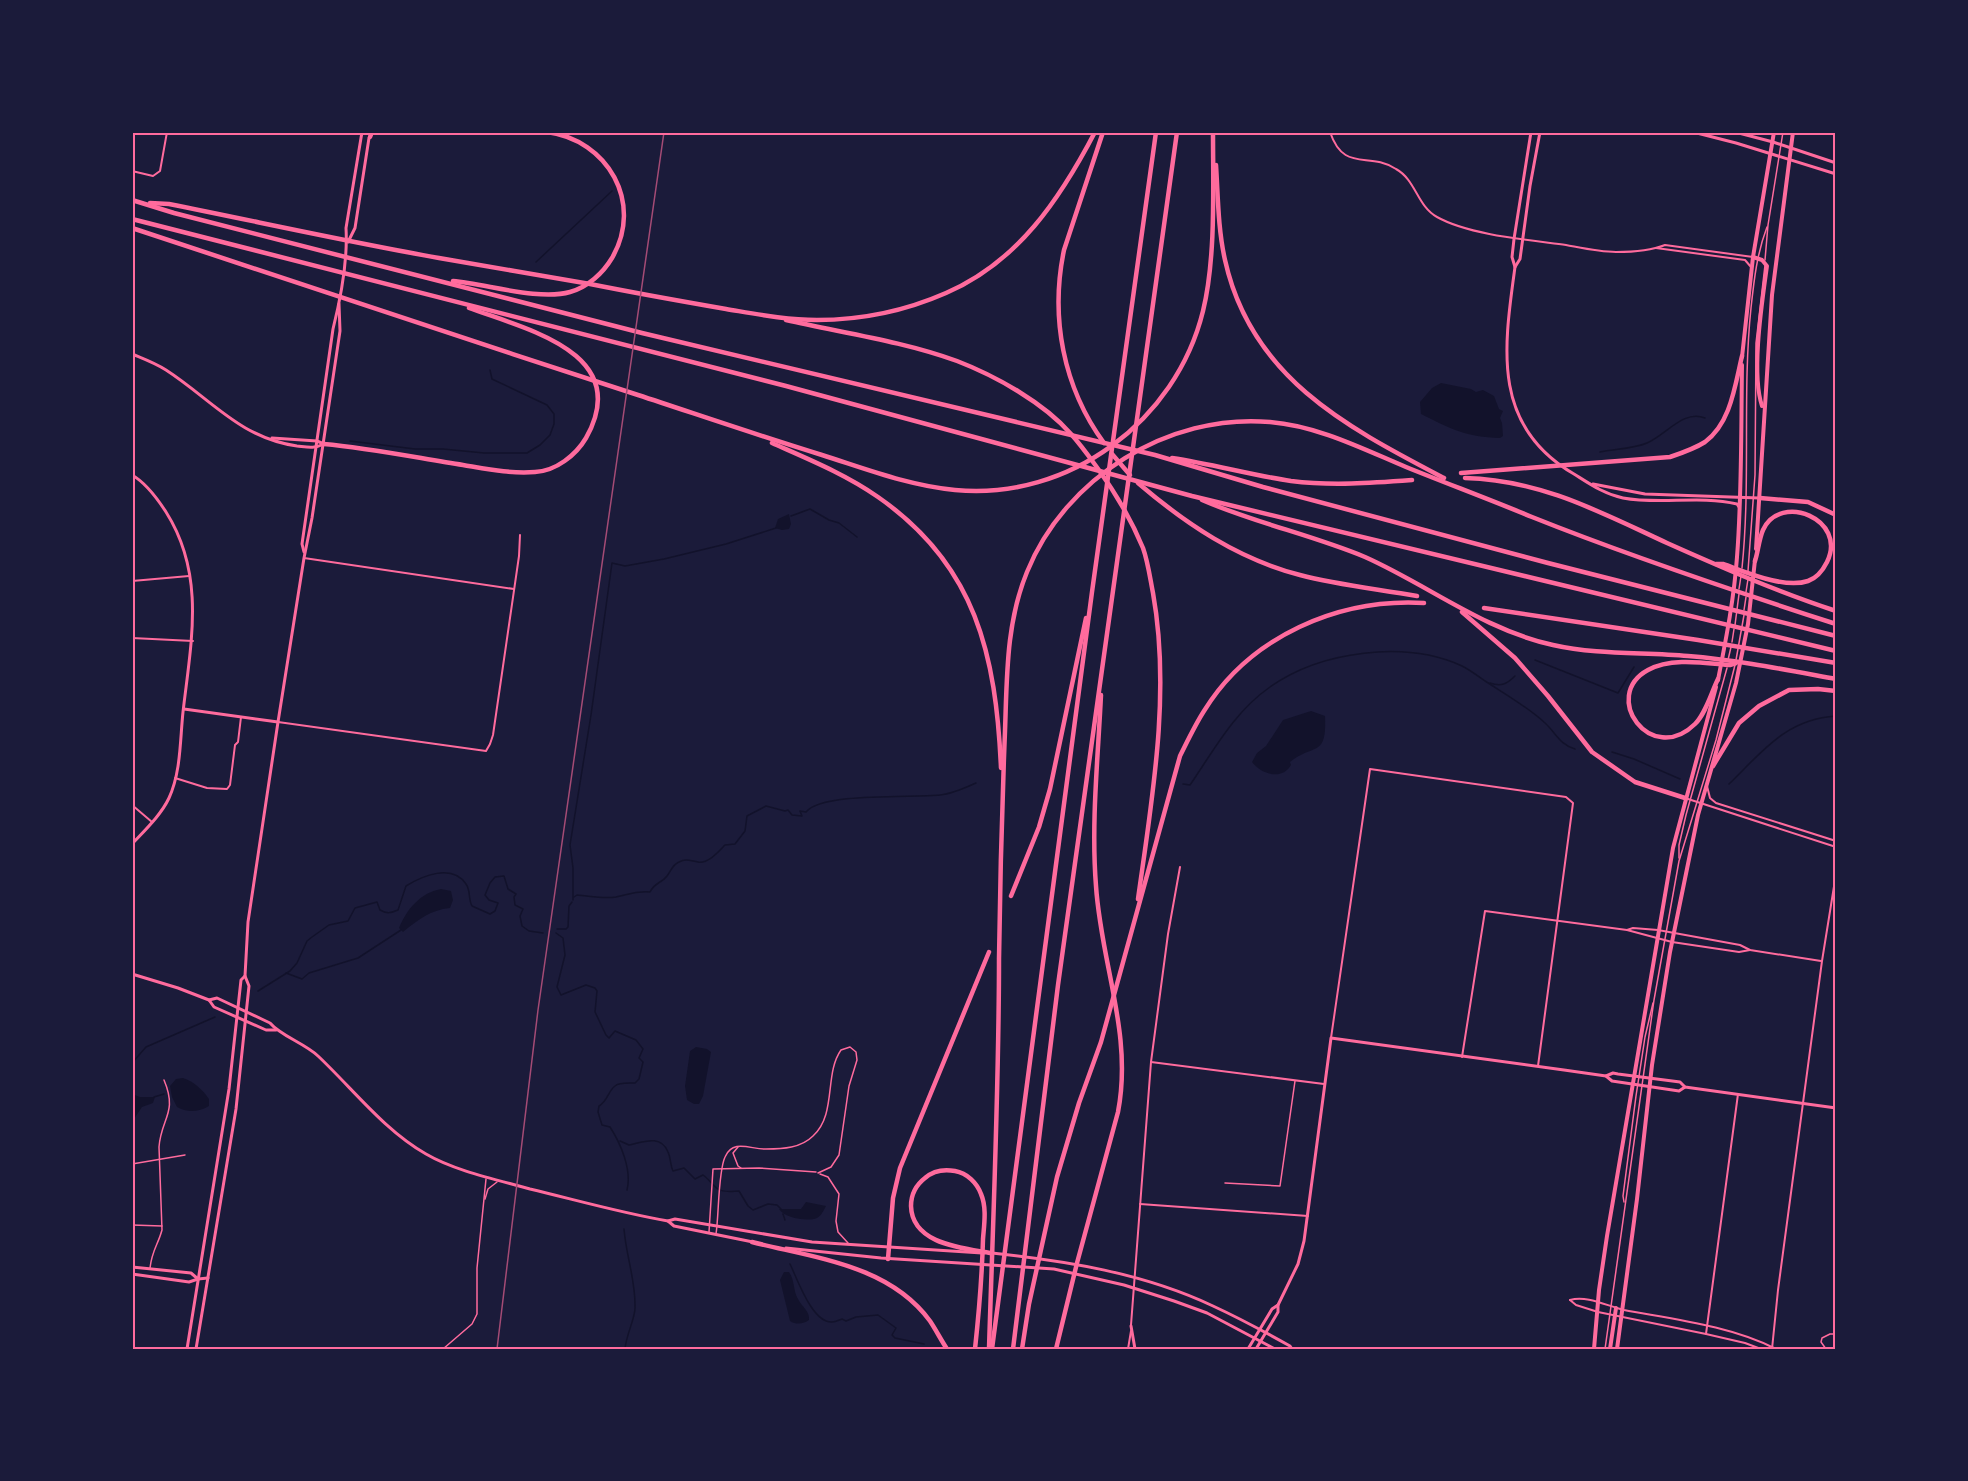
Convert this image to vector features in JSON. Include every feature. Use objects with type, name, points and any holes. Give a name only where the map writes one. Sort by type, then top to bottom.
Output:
[{"type":"highway","points":[[438,280],[557,295],[573,291],[596,278],[607,266],[616,251],[624,225],[624,209],[616,180],[607,165],[589,146],[547,132]]},
{"type":"highway","points":[[760,315],[814,320],[863,317],[918,304],[964,284],[998,262],[1040,222],[1070,178],[1095,132]]},
{"type":"highway","points":[[1103,132],[1064,250],[1058,298],[1062,347],[1080,404],[1094,429],[1124,470],[1160,502],[1204,533],[1237,552],[1298,575],[1417,596]]},
{"type":"highway","points":[[991,1349],[1156,132]]},
{"type":"highway","points":[[1013,1349],[1036,1154],[1177,132]]},
{"type":"highway","points":[[132,228],[885,476],[933,487],[975,491],[1022,486],[1061,474],[1103,453],[1140,422],[1160,400],[1177,375],[1196,333],[1207,290],[1213,132]]},
{"type":"highway","points":[[1213,132],[1218,218],[1225,262],[1241,308],[1262,345],[1290,379],[1331,414],[1462,488]]},
{"type":"highway","points":[[132,200],[174,213],[632,331],[1155,455],[1525,557],[1836,636]]},
{"type":"highway","points":[[144,203],[169,204],[437,258],[760,315],[932,353],[959,362],[1000,381],[1029,399],[1070,432],[1112,489],[1144,550],[1156,611],[1159,645],[1158,717],[1154,775],[1136,910]]},
{"type":"highway","points":[[132,219],[630,345],[1192,496],[1836,651]]},
{"type":"highway","points":[[324,444],[500,471],[522,472],[538,472],[555,467],[576,451],[591,428],[596,414],[595,386],[585,363],[568,348],[557,342],[443,298]]},
{"type":"highway","points":[[1461,473],[1670,457],[1694,448],[1707,440],[1719,427],[1730,407],[1742,356]]},
{"type":"highway","points":[[991,1349],[1002,791],[1008,649],[1015,608],[1029,567],[1062,513],[1089,485],[1121,460],[1155,442],[1190,430],[1249,421],[1294,425],[1327,434],[1537,519],[1711,584],[1836,624]]},
{"type":"highway","points":[[758,436],[835,472],[876,495],[922,535],[951,570],[973,610],[988,656],[996,705],[1002,791]]},
{"type":"highway","points":[[1155,455],[1309,483],[1412,480]]},
{"type":"highway","points":[[1465,478],[1510,482],[1562,495],[1765,586],[1836,610]]},
{"type":"highway","points":[[1192,496],[1227,511],[1333,544],[1367,558],[1455,607],[1518,635],[1552,645],[1583,650],[1686,656],[1738,662],[1836,679]]},
{"type":"highway","points":[[1757,498],[1808,502],[1836,515]]},
{"type":"highway","points":[[1714,564],[1723,564],[1773,580],[1792,583],[1808,581],[1822,571],[1829,559],[1829,535],[1826,528],[1815,518],[1800,512],[1786,513],[1773,518],[1763,530],[1752,561]]},
{"type":"highway","points":[[1011,896],[1039,827],[1050,789],[1092,592]]},
{"type":"highway","points":[[1022,1349],[1029,1304],[1057,1177],[1079,1103],[1101,1042],[1180,756],[1204,709],[1220,689],[1255,655],[1278,639],[1316,620],[1368,605],[1424,603]]},
{"type":"highway","points":[[1455,607],[1515,658],[1592,752],[1635,782],[1688,799]]},
{"type":"highway","points":[[1484,608],[1836,663]]},
{"type":"highway","points":[[1721,679],[1695,724],[1678,735],[1665,737],[1646,733],[1636,724],[1632,716],[1629,696],[1638,678],[1647,670],[1661,665],[1680,663],[1730,665],[1738,662]]},
{"type":"highway","points":[[1056,1349],[1123,1087],[1122,1039],[1105,953],[1096,888],[1094,834],[1102,665]]},
{"type":"highway","points":[[1713,766],[1739,723],[1759,706],[1789,690],[1836,691]]},
{"type":"highway","points":[[888,1259],[893,1198],[900,1168],[989,952]]},
{"type":"highway","points":[[975,1349],[983,1265],[984,1217],[981,1193],[974,1182],[959,1172],[943,1171],[928,1176],[917,1186],[912,1198],[912,1213],[918,1227],[939,1241],[973,1252],[990,1253]]},
{"type":"highway","points":[[752,1242],[855,1268],[887,1282],[910,1299],[930,1321],[947,1349]]},
{"type":"main road","points":[[304,556],[302,544],[333,329],[339,304],[347,244],[346,228],[362,132]]},
{"type":"main road","points":[[1531,132],[1514,238],[1512,257],[1515,267],[1506,346],[1508,379],[1521,419],[1530,434],[1548,455],[1597,489],[1629,499],[1725,501],[1737,504],[1740,509]]},
{"type":"main road","points":[[1515,267],[1520,259],[1540,132]]},
{"type":"main road","points":[[1693,132],[1736,142],[1836,174]]},
{"type":"main road","points":[[1735,132],[1836,163]]},
{"type":"main road","points":[[1594,1349],[1599,1290],[1637,1086],[1636,1076],[1656,938],[1673,848],[1721,679],[1737,558],[1741,496],[1742,356],[1752,268],[1756,258],[1774,132]]},
{"type":"main road","points":[[1617,1349],[1651,1079],[1672,942],[1699,803],[1713,766],[1748,624],[1772,295],[1793,132]]},
{"type":"main road","points":[[347,244],[355,228],[371,134]]},
{"type":"main road","points":[[1523,186],[1530,186]]},
{"type":"main road","points":[[1756,258],[1765,262],[1767,266],[1758,360],[1758,392],[1764,410]]},
{"type":"main road","points":[[196,1349],[236,1109],[249,986],[245,976],[248,922],[304,556],[308,546],[324,444],[340,331],[339,304]]},
{"type":"main road","points":[[132,354],[165,369],[232,421],[252,432],[281,444],[316,448],[324,444]]},
{"type":"main road","points":[[270,438],[317,441],[324,444]]},
{"type":"main road","points":[[132,475],[149,489],[171,520],[184,549],[190,575],[193,641],[175,778],[168,800],[132,844]]},
{"type":"main road","points":[[1590,484],[1633,493],[1757,498]]},
{"type":"main road","points":[[309,497],[315,498]]},
{"type":"main road","points":[[184,709],[278,722]]},
{"type":"main road","points":[[132,974],[209,1000],[214,1006],[266,1030],[276,1030]]},
{"type":"main road","points":[[187,1349],[229,1089],[241,980],[245,976]]},
{"type":"main road","points":[[209,1000],[217,998],[270,1023],[276,1030],[307,1046],[383,1121],[417,1148],[437,1159],[486,1177],[601,1207],[668,1221],[675,1219],[812,1242],[889,1249],[973,1252]]},
{"type":"main road","points":[[1256,1349],[1278,1312],[1278,1305],[1298,1264],[1308,1216],[1331,1038],[1462,1058],[1606,1076],[1612,1081],[1637,1086],[1679,1091],[1685,1087]]},
{"type":"main road","points":[[1606,1076],[1613,1073],[1680,1082],[1685,1087],[1836,1108]]},
{"type":"main road","points":[[213,1185],[222,1187]]},
{"type":"main road","points":[[668,1221],[674,1226],[709,1234],[810,1252],[1054,1269],[1124,1285],[1207,1313],[1275,1349]]},
{"type":"main road","points":[[990,1253],[1056,1259],[1150,1282],[1213,1305],[1292,1349]]},
{"type":"main road","points":[[132,1266],[191,1273],[198,1279]]},
{"type":"main road","points":[[132,1274],[189,1282],[208,1278]]},
{"type":"main road","points":[[1248,1349],[1272,1309],[1278,1305]]},
{"type":"main road","points":[[1610,1349],[1613,1307]]},
{"type":"main road","points":[[1131,1326],[1136,1349]]},
{"type":"street","points":[[132,171],[153,176],[158,174],[162,168],[167,132]]},
{"type":"street","points":[[1330,132],[1337,149],[1344,155],[1354,159],[1384,163],[1404,175],[1414,186],[1424,206],[1438,217],[1454,224],[1522,240],[1615,252],[1678,245],[1756,258]]},
{"type":"street","points":[[1656,248],[1745,260],[1752,268]]},
{"type":"street","points":[[278,722],[486,751],[493,735],[520,535]]},
{"type":"street","points":[[304,556],[514,589]]},
{"type":"street","points":[[132,581],[190,575]]},
{"type":"street","points":[[132,638],[193,641]]},
{"type":"street","points":[[175,778],[207,788],[227,789],[230,785],[241,717]]},
{"type":"street","points":[[1331,1038],[1370,769],[1566,797],[1571,800],[1573,806],[1538,1066]]},
{"type":"street","points":[[1707,786],[1710,798],[1716,803],[1836,841]]},
{"type":"street","points":[[1688,799],[1836,848]]},
{"type":"street","points":[[132,805],[152,822]]},
{"type":"street","points":[[1128,1349],[1151,1062],[1168,934],[1180,867]]},
{"type":"street","points":[[1761,1349],[1706,1334],[1598,1312],[1576,1305],[1570,1300],[1578,1298],[1623,1310],[1707,1326],[1761,1341],[1773,1348],[1778,1290],[1822,961],[1836,874]]},
{"type":"street","points":[[1462,1058],[1485,911],[1627,930],[1672,942],[1739,952],[1750,950]]},
{"type":"street","points":[[1627,930],[1633,928],[1658,930],[1740,945],[1750,950],[1822,961]]},
{"type":"street","points":[[1151,1062],[1325,1084]]},
{"type":"street","points":[[1706,1334],[1738,1094]]},
{"type":"street","points":[[1140,1204],[1308,1216]]},
{"type":"lane","points":[[1757,498],[1756,343],[1768,225],[1783,132]]},
{"type":"lane","points":[[1721,679],[1736,614],[1743,559],[1747,497],[1750,324],[1756,258],[1768,225]]},
{"type":"lane","points":[[1678,861],[1699,803],[1734,682]]},
{"type":"lane","points":[[1613,1307],[1625,1203],[1623,1196],[1637,1086],[1644,1078],[1654,1000],[1688,799]]},
{"type":"lane","points":[[1636,1076],[1650,1008],[1654,1000]]},
{"type":"lane","points":[[716,1235],[724,1158],[729,1151],[738,1146],[763,1150],[786,1148],[802,1144],[815,1134],[822,1122],[828,1102],[836,1057],[841,1050],[850,1047],[856,1052],[857,1060],[849,1086],[839,1155],[831,1167],[818,1173]]},
{"type":"lane","points":[[150,1268],[152,1251],[160,1239],[163,1226],[160,1136],[170,1108],[164,1080]]},
{"type":"lane","points":[[1224,1183],[1280,1186],[1295,1080]]},
{"type":"lane","points":[[1625,1203],[1628,1198],[1637,1086]]},
{"type":"lane","points":[[738,1146],[733,1153],[734,1161],[745,1169]]},
{"type":"lane","points":[[132,1164],[185,1155]]},
{"type":"lane","points":[[709,1234],[713,1169],[784,1169],[818,1173],[828,1178],[838,1190],[840,1201],[836,1221],[838,1232],[851,1245]]},
{"type":"lane","points":[[443,1349],[472,1324],[477,1314],[477,1268],[486,1177]]},
{"type":"lane","points":[[485,1200],[488,1189],[499,1181]]},
{"type":"lane","points":[[132,1225],[163,1226]]},
{"type":"lane","points":[[1605,1349],[1612,1315]]},
{"type":"lane","points":[[1826,1349],[1821,1342],[1822,1338],[1836,1334]]},
{"type":"shaded area","points":[[1441,383],[1476,392],[1483,390],[1494,396],[1499,409],[1503,411],[1500,418],[1503,436],[1500,438],[1468,434],[1421,414],[1420,402],[1432,388]]},
{"type":"shaded area","points":[[789,514],[791,524],[789,529],[775,528],[778,519]]},
{"type":"shaded area","points":[[1311,711],[1325,716],[1324,738],[1317,748],[1298,756],[1282,773],[1266,772],[1252,762],[1283,720]]},
{"type":"shaded area","points":[[441,889],[451,891],[453,900],[450,908],[430,913],[403,932],[399,928],[410,908],[427,894]]},
{"type":"shaded area","points":[[696,1047],[711,1052],[703,1096],[699,1104],[687,1100],[685,1086],[690,1051]]},
{"type":"shaded area","points":[[183,1078],[204,1092],[209,1099],[209,1106],[193,1111],[177,1107],[170,1086],[176,1079]]},
{"type":"shaded area","points":[[132,1094],[140,1097],[155,1097],[153,1103],[142,1107],[132,1122]]},
{"type":"shaded area","points":[[806,1202],[826,1206],[818,1217],[808,1220],[791,1217],[779,1209],[801,1209]]},
{"type":"shaded area","points":[[784,1272],[789,1272],[791,1275],[796,1296],[808,1314],[809,1320],[805,1322],[790,1321],[780,1280]]},
{"type":"waterway","points":[[536,262],[612,191]]},
{"type":"waterway","points":[[350,441],[415,449],[527,453],[550,435],[554,424],[554,414],[547,405],[492,379],[490,370]]},
{"type":"waterway","points":[[1600,452],[1642,445],[1682,420],[1697,416],[1705,418]]},
{"type":"waterway","points":[[791,516],[810,509],[839,523],[857,537]]},
{"type":"waterway","points":[[573,900],[570,845],[612,563],[625,566],[664,559],[726,544],[776,528]]},
{"type":"waterway","points":[[1183,784],[1190,785],[1235,720],[1270,687],[1314,665],[1364,653],[1415,653],[1462,666],[1531,712],[1545,723],[1562,742],[1575,749]]},
{"type":"waterway","points":[[1535,660],[1618,693],[1634,667]]},
{"type":"waterway","points":[[1490,683],[1504,684],[1515,676]]},
{"type":"waterway","points":[[1729,784],[1764,749],[1789,730],[1818,718],[1836,716]]},
{"type":"waterway","points":[[1612,752],[1680,779]]},
{"type":"waterway","points":[[574,897],[577,895],[611,898],[636,892],[650,892],[654,886],[665,879],[677,863],[686,860],[702,862],[713,857],[725,845],[735,844],[745,831],[747,816],[766,806],[788,810],[792,815],[802,816],[800,811],[806,812],[830,801],[868,797],[940,795],[976,783]]},
{"type":"waterway","points":[[258,991],[290,971],[297,963],[307,941],[329,925],[348,921],[355,908],[377,902],[382,911],[389,913],[398,910],[406,886],[437,873],[453,874],[460,878],[468,887],[472,906],[490,914],[495,911],[498,903],[489,900],[485,895],[495,877],[504,876],[508,889],[516,894],[515,905],[523,909],[520,916],[522,926],[529,931],[543,933]]},
{"type":"waterway","points":[[557,929],[568,927],[569,906],[572,902]]},
{"type":"waterway","points":[[286,973],[302,979],[309,973],[358,958],[401,930]]},
{"type":"waterway","points":[[556,933],[563,938],[565,955],[557,987],[561,995],[586,985],[595,988],[597,991],[595,1012],[606,1035],[609,1038],[615,1031],[636,1040],[643,1049],[639,1058],[643,1062],[639,1079],[635,1083],[622,1083],[615,1086],[599,1106],[598,1112],[602,1125],[610,1127],[622,1149],[628,1174],[627,1190]]},
{"type":"waterway","points":[[132,1063],[146,1047],[215,1017]]},
{"type":"waterway","points":[[154,1097],[164,1094]]},
{"type":"waterway","points":[[620,1141],[629,1145],[646,1141],[661,1143],[668,1152],[673,1171],[684,1168],[695,1179],[703,1175],[720,1190],[739,1191],[753,1210],[768,1204],[777,1205],[781,1209]]},
{"type":"waterway","points":[[783,1214],[785,1220]]},
{"type":"waterway","points":[[624,1229],[635,1308],[625,1349]]},
{"type":"waterway","points":[[790,1264],[806,1299],[818,1315],[825,1320],[833,1322],[842,1319],[846,1321],[856,1317],[878,1315],[896,1328],[892,1335],[895,1338],[924,1344]]},
{"type":"railway","points":[[497,1349],[538,1010],[664,132]]}]
